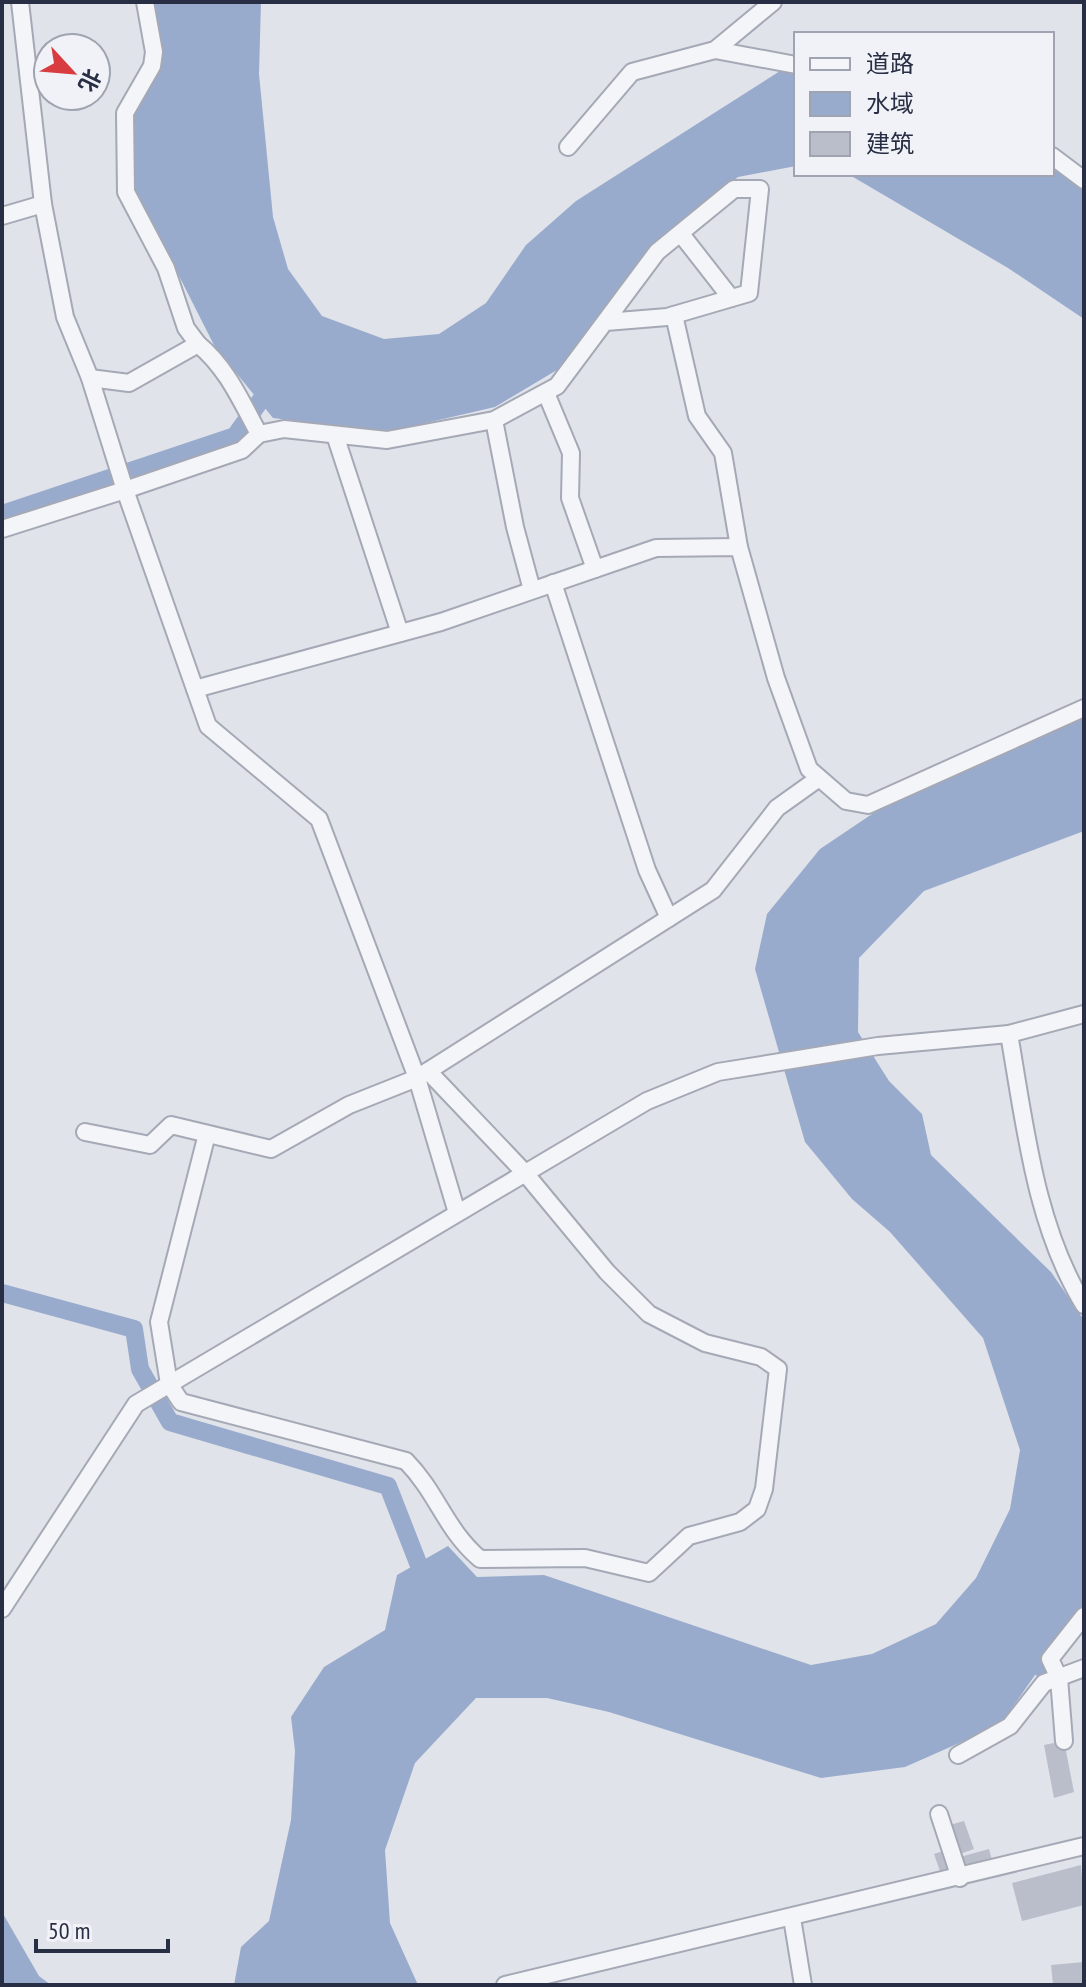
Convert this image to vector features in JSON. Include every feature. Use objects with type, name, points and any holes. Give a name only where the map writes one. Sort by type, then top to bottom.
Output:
[{"type":"street","points":[[20,2],[43,204],[65,317],[90,378],[125,490],[208,726],[319,819],[422,1075],[457,1213]]},
{"type":"street","points":[[145,2],[154,52],[152,66],[125,113],[126,192],[166,268],[186,328],[230,379],[259,434]]},
{"type":"street","points":[[568,147],[632,72],[715,50],[773,2]]},
{"type":"street","points":[[715,50],[794,65]]},
{"type":"street","points":[[1054,158],[1084,180]]},
{"type":"street","points":[[2,529],[242,450],[259,434],[284,429],[387,440],[494,420],[557,386],[657,252],[734,189],[760,189],[749,293],[674,315],[606,322]]},
{"type":"street","points":[[2,216],[43,204]]},
{"type":"street","points":[[681,234],[731,298]]},
{"type":"street","points":[[674,315],[697,416],[723,453],[739,547],[776,678],[809,769],[846,801],[868,805],[1084,708]]},
{"type":"street","points":[[90,378],[129,383],[198,344]]},
{"type":"street","points":[[546,393],[571,453],[570,498],[595,569]]},
{"type":"street","points":[[494,420],[515,527],[532,590]]},
{"type":"street","points":[[335,435],[400,633]]},
{"type":"street","points":[[195,689],[400,633],[656,548],[739,547]]},
{"type":"street","points":[[553,583],[647,870],[669,918]]},
{"type":"street","points":[[85,1132],[150,1145],[171,1125],[271,1149],[349,1105],[422,1075],[713,890],[777,808],[819,778]]},
{"type":"street","points":[[2,1609],[136,1404],[647,1101],[718,1072],[878,1046],[1009,1034],[1084,1014]]},
{"type":"street","points":[[1009,1034],[1033,1169],[1063,1272],[1084,1305]]},
{"type":"street","points":[[207,1134],[159,1322],[169,1384],[181,1402],[406,1461],[427,1483],[457,1539],[480,1559],[585,1558],[649,1573],[689,1536],[740,1522],[757,1509],[764,1489],[778,1369],[761,1357],[705,1343],[649,1314],[607,1272],[525,1173],[422,1075]]},
{"type":"street","points":[[1064,1741],[1059,1678],[1050,1659],[1084,1616]]},
{"type":"street","points":[[958,1755],[1010,1726],[1044,1683],[1084,1668]]},
{"type":"street","points":[[939,1814],[960,1878]]},
{"type":"street","points":[[505,1985],[1084,1846]]},
{"type":"street","points":[[792,1918],[803,1985]]},
{"type":"water","points":[[154,2],[261,2],[259,74],[273,217],[288,269],[322,316],[384,339],[439,334],[486,303],[526,245],[576,201],[780,71],[794,74],[794,166],[738,177],[650,248],[567,364],[495,407],[387,432],[273,418],[215,347],[133,185],[131,123],[161,55]]},
{"type":"water","points":[[1054,168],[1084,190],[1084,319],[1008,268],[851,176],[1054,176]]},
{"type":"water","points":[[1084,709],[1084,831],[924,891],[859,958],[858,1032],[889,1081],[922,1114],[931,1155],[1051,1272],[1084,1320],[1084,1608],[1083,1614],[1068,1625],[1058,1639],[1053,1656],[1054,1675],[1046,1679],[1035,1675],[1000,1725],[905,1767],[821,1778],[609,1712],[547,1698],[476,1698],[415,1763],[385,1850],[390,1923],[418,1985],[234,1985],[241,1947],[269,1921],[291,1820],[295,1751],[291,1717],[324,1667],[385,1630],[397,1575],[448,1546],[477,1577],[544,1575],[811,1665],[872,1654],[936,1624],[976,1578],[1010,1509],[1020,1450],[983,1338],[890,1232],[852,1199],[805,1142],[755,969],[767,914],[820,849],[878,810]]},
{"type":"water","points":[[2,1912],[39,1976],[51,1985],[2,1985]]},
{"type":"building","points":[[1064,1741],[1074,1792],[1054,1798],[1044,1745]]},
{"type":"building","points":[[964,1821],[974,1849],[957,1855],[946,1826]]},
{"type":"building","points":[[989,1849],[993,1864],[962,1871],[960,1857]]},
{"type":"building","points":[[943,1851],[951,1874],[942,1877],[934,1854]]},
{"type":"building","points":[[1081,1865],[1084,1905],[1022,1921],[1012,1883]]},
{"type":"building","points":[[1084,1962],[1084,1985],[1053,1985],[1051,1965]]},
{"type":"waterway","points":[[2,514],[235,436],[273,383]]},
{"type":"waterway","points":[[2,1293],[134,1329],[140,1369],[170,1422],[388,1486],[427,1586]]}]
